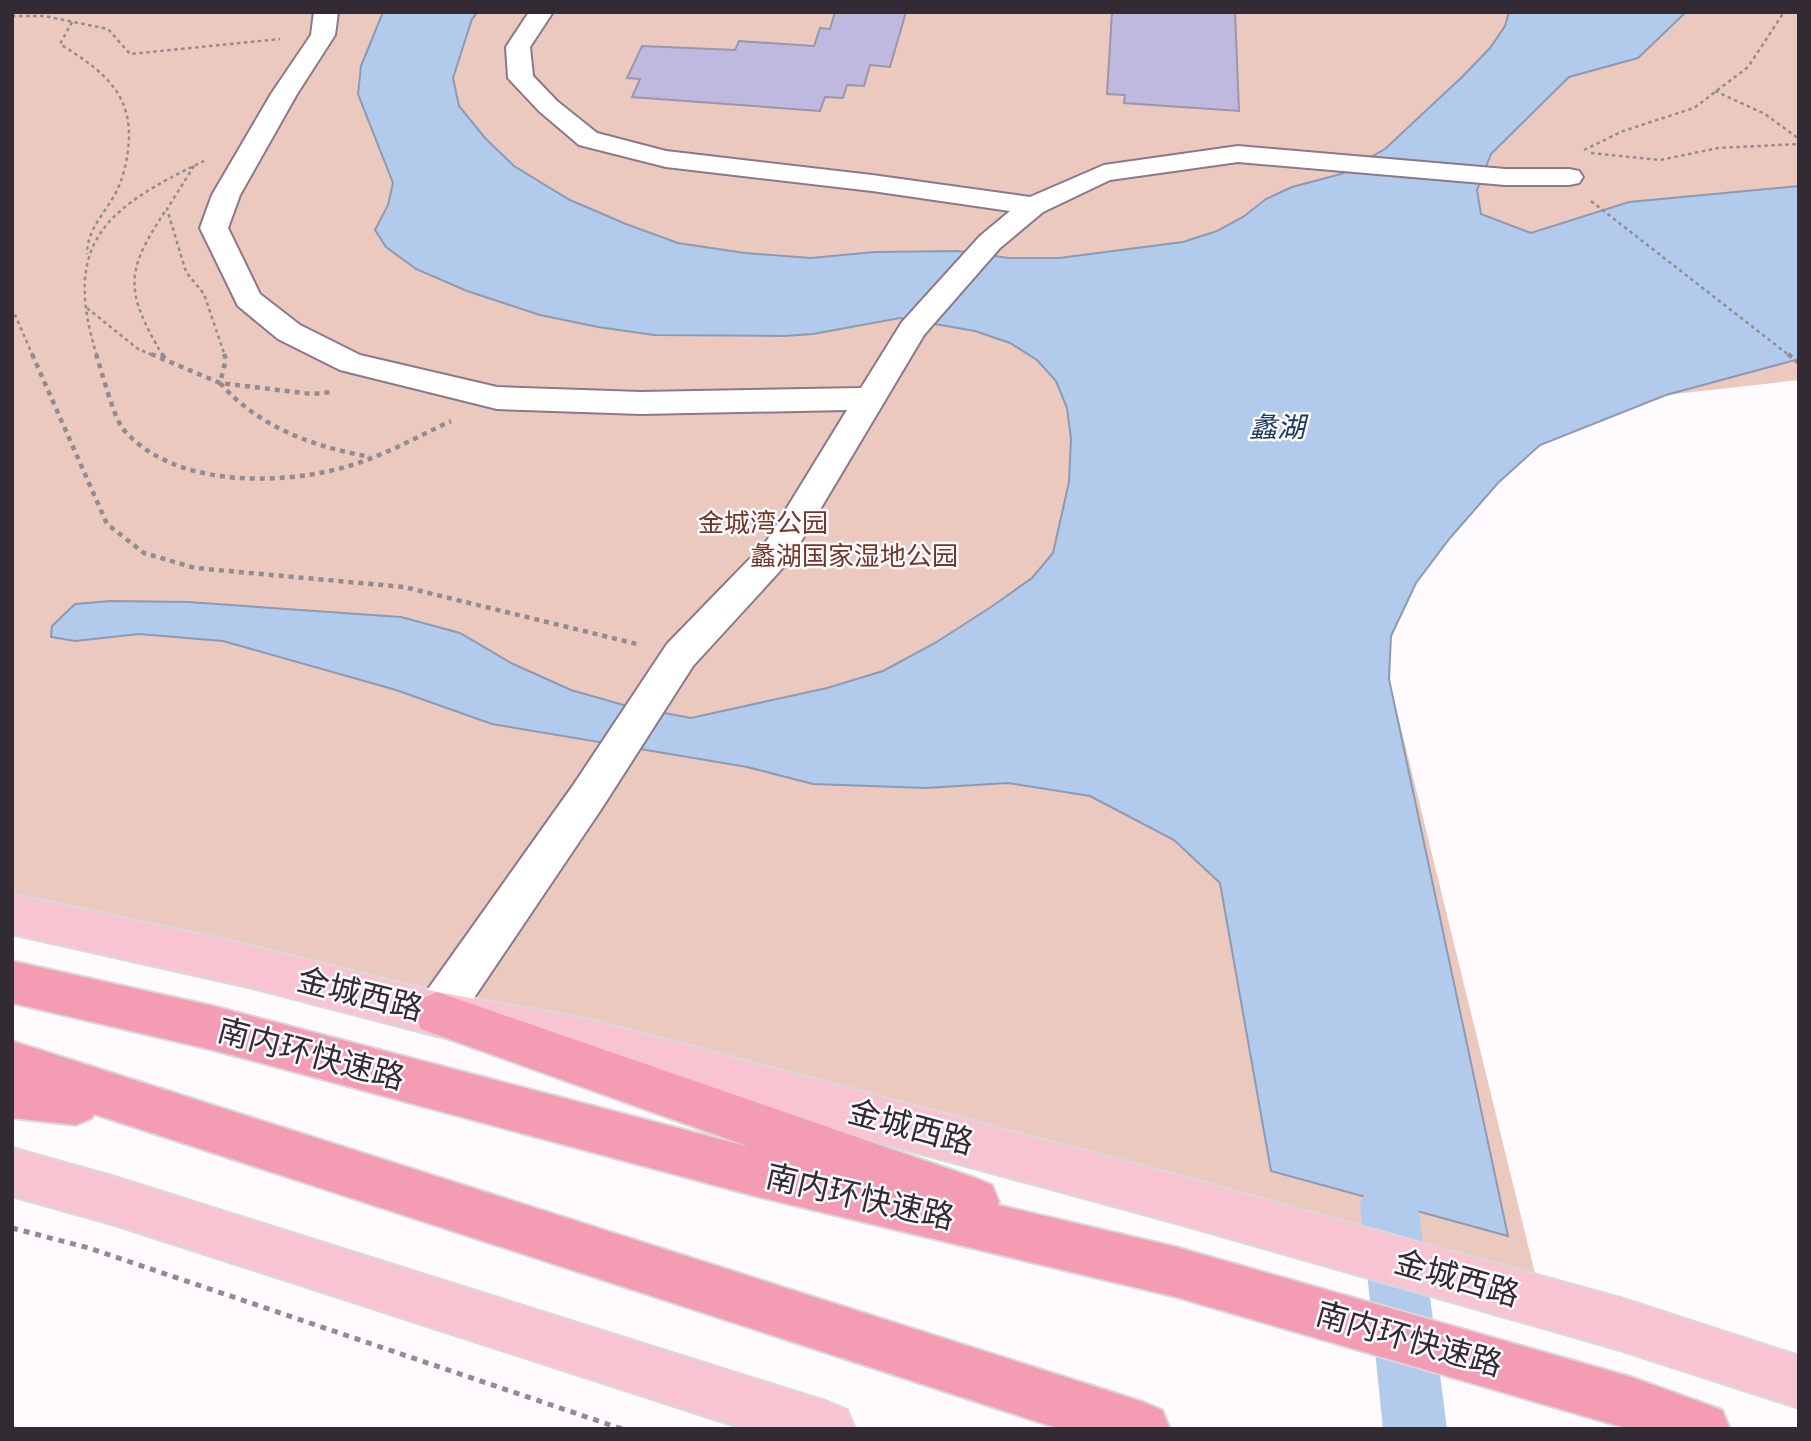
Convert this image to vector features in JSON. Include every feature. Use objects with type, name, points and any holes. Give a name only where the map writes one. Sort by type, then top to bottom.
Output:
[{"type":"highway","name":"南内环快速路","points":[[12,982],[213,1028],[759,1173],[1176,1272],[1630,1403],[1703,1429]]},
{"type":"highway","points":[[437,1014],[1176,1272]]},
{"type":"highway","points":[[12,1064],[1143,1429]]},
{"type":"highway","points":[[12,1095],[165,1113]]},
{"type":"main road","name":"金城西路","points":[[12,914],[248,966],[437,1014],[587,1041],[1176,1199],[1620,1324],[1799,1382]]},
{"type":"main road","points":[[12,1172],[115,1201],[828,1429]]},
{"type":"lane","points":[[541,12],[518,47],[521,78],[548,106],[588,139],[666,159],[872,183],[1033,206]]},
{"type":"lane","points":[[324,24],[226,195],[214,228],[248,299],[289,332],[351,363],[498,398],[641,403],[869,399]]},
{"type":"lane","points":[[437,1014],[588,796],[680,654],[778,551],[913,329],[990,242],[1033,206],[1104,173],[1238,154],[1305,158],[1577,186]]},
{"type":"path","points":[[1784,12],[1748,67],[1693,108],[1623,131],[1581,152],[1626,159],[1660,160],[1718,148],[1799,142]]},
{"type":"path","points":[[12,16],[44,16],[108,29],[130,54],[324,24]]},
{"type":"path","points":[[72,22],[60,44],[90,62],[115,85],[127,106],[131,138],[123,181],[86,241],[83,287],[94,349],[121,427],[163,461],[209,472],[268,479],[334,470],[373,457],[498,398]]},
{"type":"path","points":[[1715,91],[1765,114],[1799,142]]},
{"type":"path","points":[[87,255],[102,233],[126,207],[152,187],[262,136]]},
{"type":"path","points":[[166,361],[140,317],[132,276],[144,241],[195,165]]},
{"type":"path","points":[[1577,186],[1799,363]]},
{"type":"path","points":[[167,209],[186,272],[204,294],[226,359],[220,383],[232,400],[280,431],[335,452],[373,457]]},
{"type":"path","points":[[12,307],[107,524],[144,553],[195,568],[404,587],[680,654]]},
{"type":"path","points":[[86,307],[138,349],[220,383],[312,394],[334,392]]},
{"type":"path","points":[[12,1228],[89,1248],[622,1429]]},
{"type":"green space","name":"金城湾公园","points":[[12,12],[1799,12],[1799,380],[1666,395],[1540,445],[1498,483],[1450,538],[1416,583],[1391,636],[1389,679],[1540,1294],[12,895]]},
{"type":"water","name":"蠡湖","points":[[383,12],[478,12],[472,19],[453,78],[459,106],[485,138],[514,166],[570,200],[678,243],[745,253],[811,258],[875,252],[958,251],[1009,258],[1059,258],[1183,242],[1217,231],[1243,217],[1266,199],[1292,187],[1341,174],[1385,149],[1463,76],[1490,48],[1505,26],[1509,12],[1686,12],[1638,58],[1569,77],[1491,154],[1477,190],[1481,214],[1531,233],[1629,202],[1799,186],[1799,359],[1666,395],[1540,445],[1498,483],[1450,538],[1416,583],[1391,636],[1389,679],[1508,1236],[1271,1171],[1220,883],[1174,840],[1090,796],[1008,783],[926,788],[813,784],[747,767],[492,724],[396,690],[223,641],[139,634],[75,641],[51,637],[52,626],[75,604],[111,601],[188,602],[401,617],[460,633],[511,663],[571,690],[627,706],[691,718],[827,688],[883,671],[935,643],[991,607],[1032,578],[1053,553],[1069,482],[1071,439],[1067,408],[1056,381],[1037,360],[1010,343],[975,331],[900,318],[813,334],[784,336],[654,335],[598,327],[540,315],[467,291],[416,269],[386,247],[375,230],[388,205],[393,183],[358,94],[361,66]]},
{"type":"building","points":[[835,12],[906,12],[890,67],[870,65],[864,86],[847,85],[843,98],[825,97],[820,111],[632,97],[640,79],[627,78],[642,46],[735,50],[739,41],[814,46],[820,28],[830,29]]},
{"type":"building","points":[[1112,12],[1235,12],[1239,111],[1124,103],[1125,95],[1107,94]]},
{"type":"waterway","points":[[1389,1204],[1415,1429]]},
{"type":"park label","name":"蠡湖国家湿地公园","points":[[854,556]]}]
